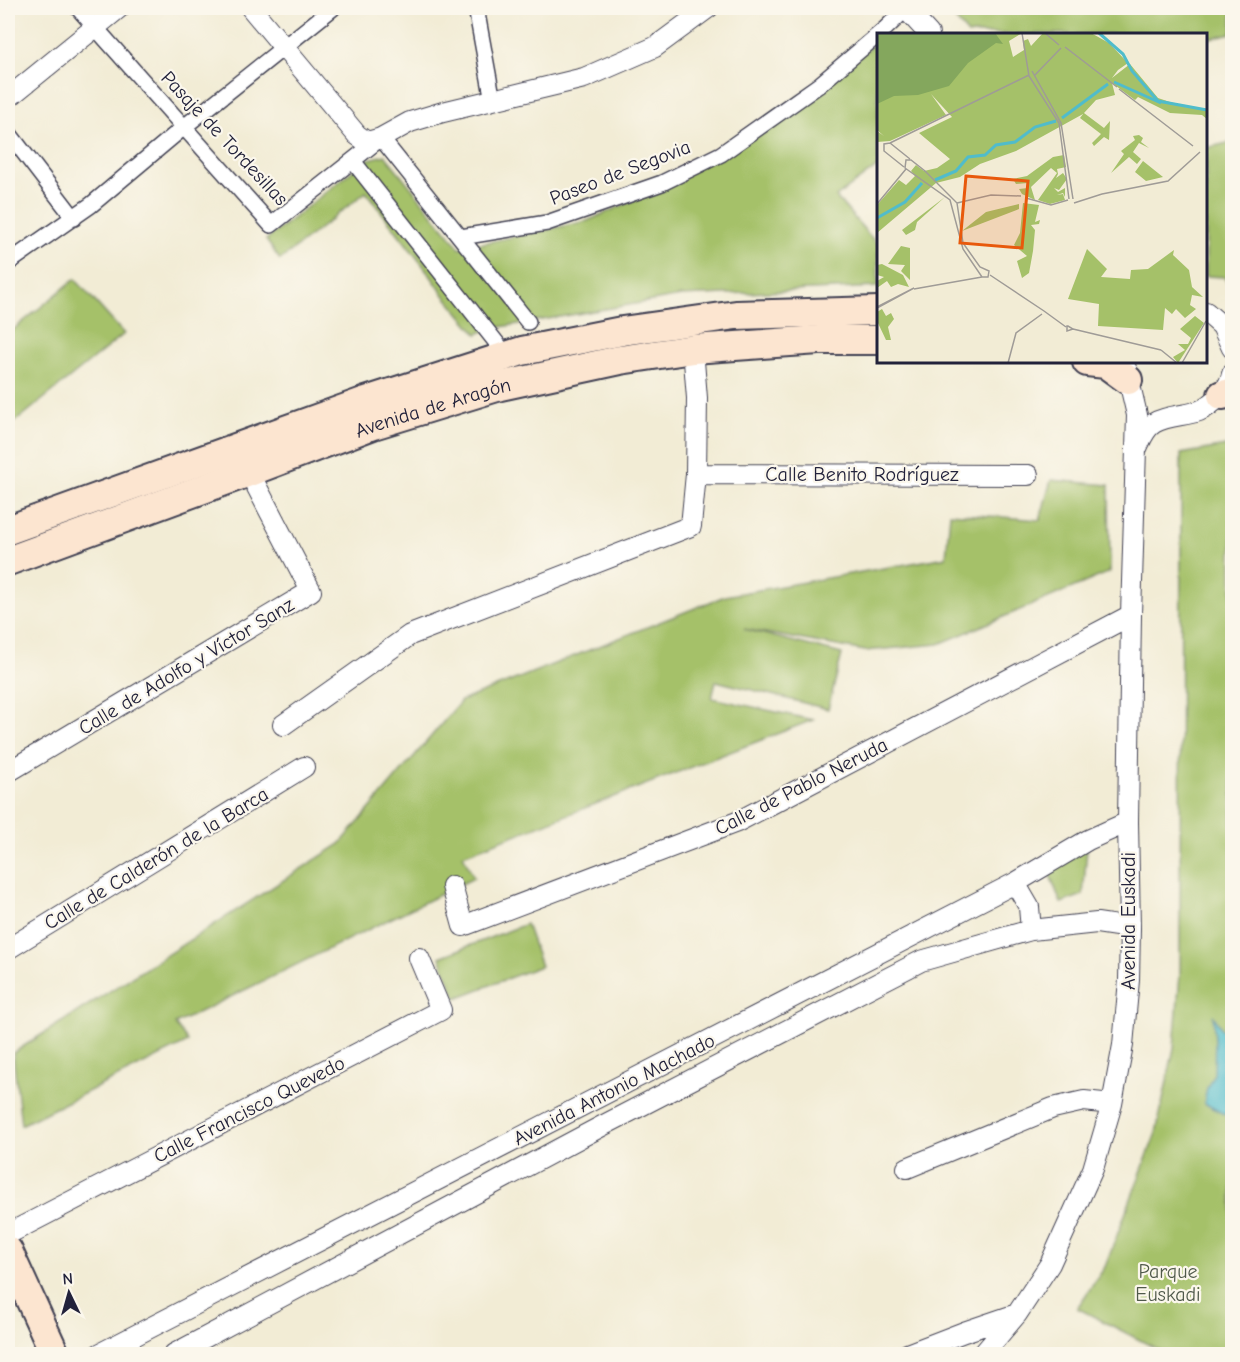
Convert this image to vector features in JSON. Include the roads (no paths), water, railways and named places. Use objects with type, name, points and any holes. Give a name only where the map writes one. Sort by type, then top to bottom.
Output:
[{"type":"main road","name":"Avenida de Aragón","points":[[8,530],[366,402],[522,351],[622,331],[736,315],[877,311]]},
{"type":"main road","name":"Avenida de Aragón","points":[[8,561],[373,425],[500,386],[620,360],[693,349],[819,340],[877,340]]},
{"type":"main road","points":[[1096,363],[1106,364],[1128,377]]},
{"type":"main road","points":[[8,1251],[55,1354]]},
{"type":"street","name":"Pasaje de Tordesillas","points":[[78,8],[272,225],[381,138]]},
{"type":"street","points":[[8,98],[119,8]]},
{"type":"street","points":[[251,8],[357,135],[367,142],[381,138],[410,122],[442,112],[584,78],[655,47],[708,8]]},
{"type":"street","points":[[8,263],[74,218],[333,8]]},
{"type":"street","points":[[476,8],[493,101]]},
{"type":"street","points":[[906,8],[928,33]]},
{"type":"street","name":"Paseo de Segovia","points":[[880,33],[906,8]]},
{"type":"street","name":"Paseo de Segovia","points":[[461,237],[547,223],[662,183],[721,154],[819,85],[877,36]]},
{"type":"street","points":[[8,132],[74,218]]},
{"type":"street","points":[[381,138],[528,322]]},
{"type":"street","points":[[353,161],[507,356]]},
{"type":"street","points":[[1207,313],[1222,326],[1233,348]]},
{"type":"street","points":[[283,725],[410,635],[692,526],[696,474],[697,398],[693,349]]},
{"type":"street","points":[[1128,377],[1148,405],[1161,411],[1181,414]]},
{"type":"street","name":"Avenida Euskadi","points":[[984,1354],[1017,1314],[1050,1264],[1094,1169],[1112,1104],[1124,1045],[1129,980],[1128,822],[1137,415],[1128,377]]},
{"type":"street","points":[[1135,452],[1144,433],[1154,423],[1181,414],[1200,411],[1229,387]]},
{"type":"street","name":"Calle de Adolfo y Víctor Sanz","points":[[8,772],[311,591],[249,472]]},
{"type":"street","name":"Calle Benito Rodríguez","points":[[696,474],[1028,476]]},
{"type":"street","name":"Calle de Pablo Neruda","points":[[452,886],[463,926],[737,822],[1131,615]]},
{"type":"street","name":"Calle de Calderón de la Barca","points":[[8,949],[304,767]]},
{"type":"street","name":"Avenida Antonio Machado","points":[[99,1354],[130,1348],[1015,883],[1088,840],[1128,822]]},
{"type":"street","points":[[1015,883],[1029,907],[1031,930]]},
{"type":"street","name":"Avenida Antonio Machado","points":[[174,1354],[602,1126],[921,961],[1031,930],[1097,924],[1130,928]]},
{"type":"street","name":"Calle Francisco Quevedo","points":[[8,1234],[441,1010],[419,958]]},
{"type":"street","points":[[907,1168],[1053,1108],[1084,1101],[1112,1104]]},
{"type":"street","points":[[907,1354],[1017,1314]]},
{"type":"water","points":[[1213,1015],[1232,1046],[1232,1107],[1227,1116],[1204,1103],[1207,1088],[1214,1074]]},
{"type":"park label","name":"Parque Euskadi","points":[[1168,1282]]}]
